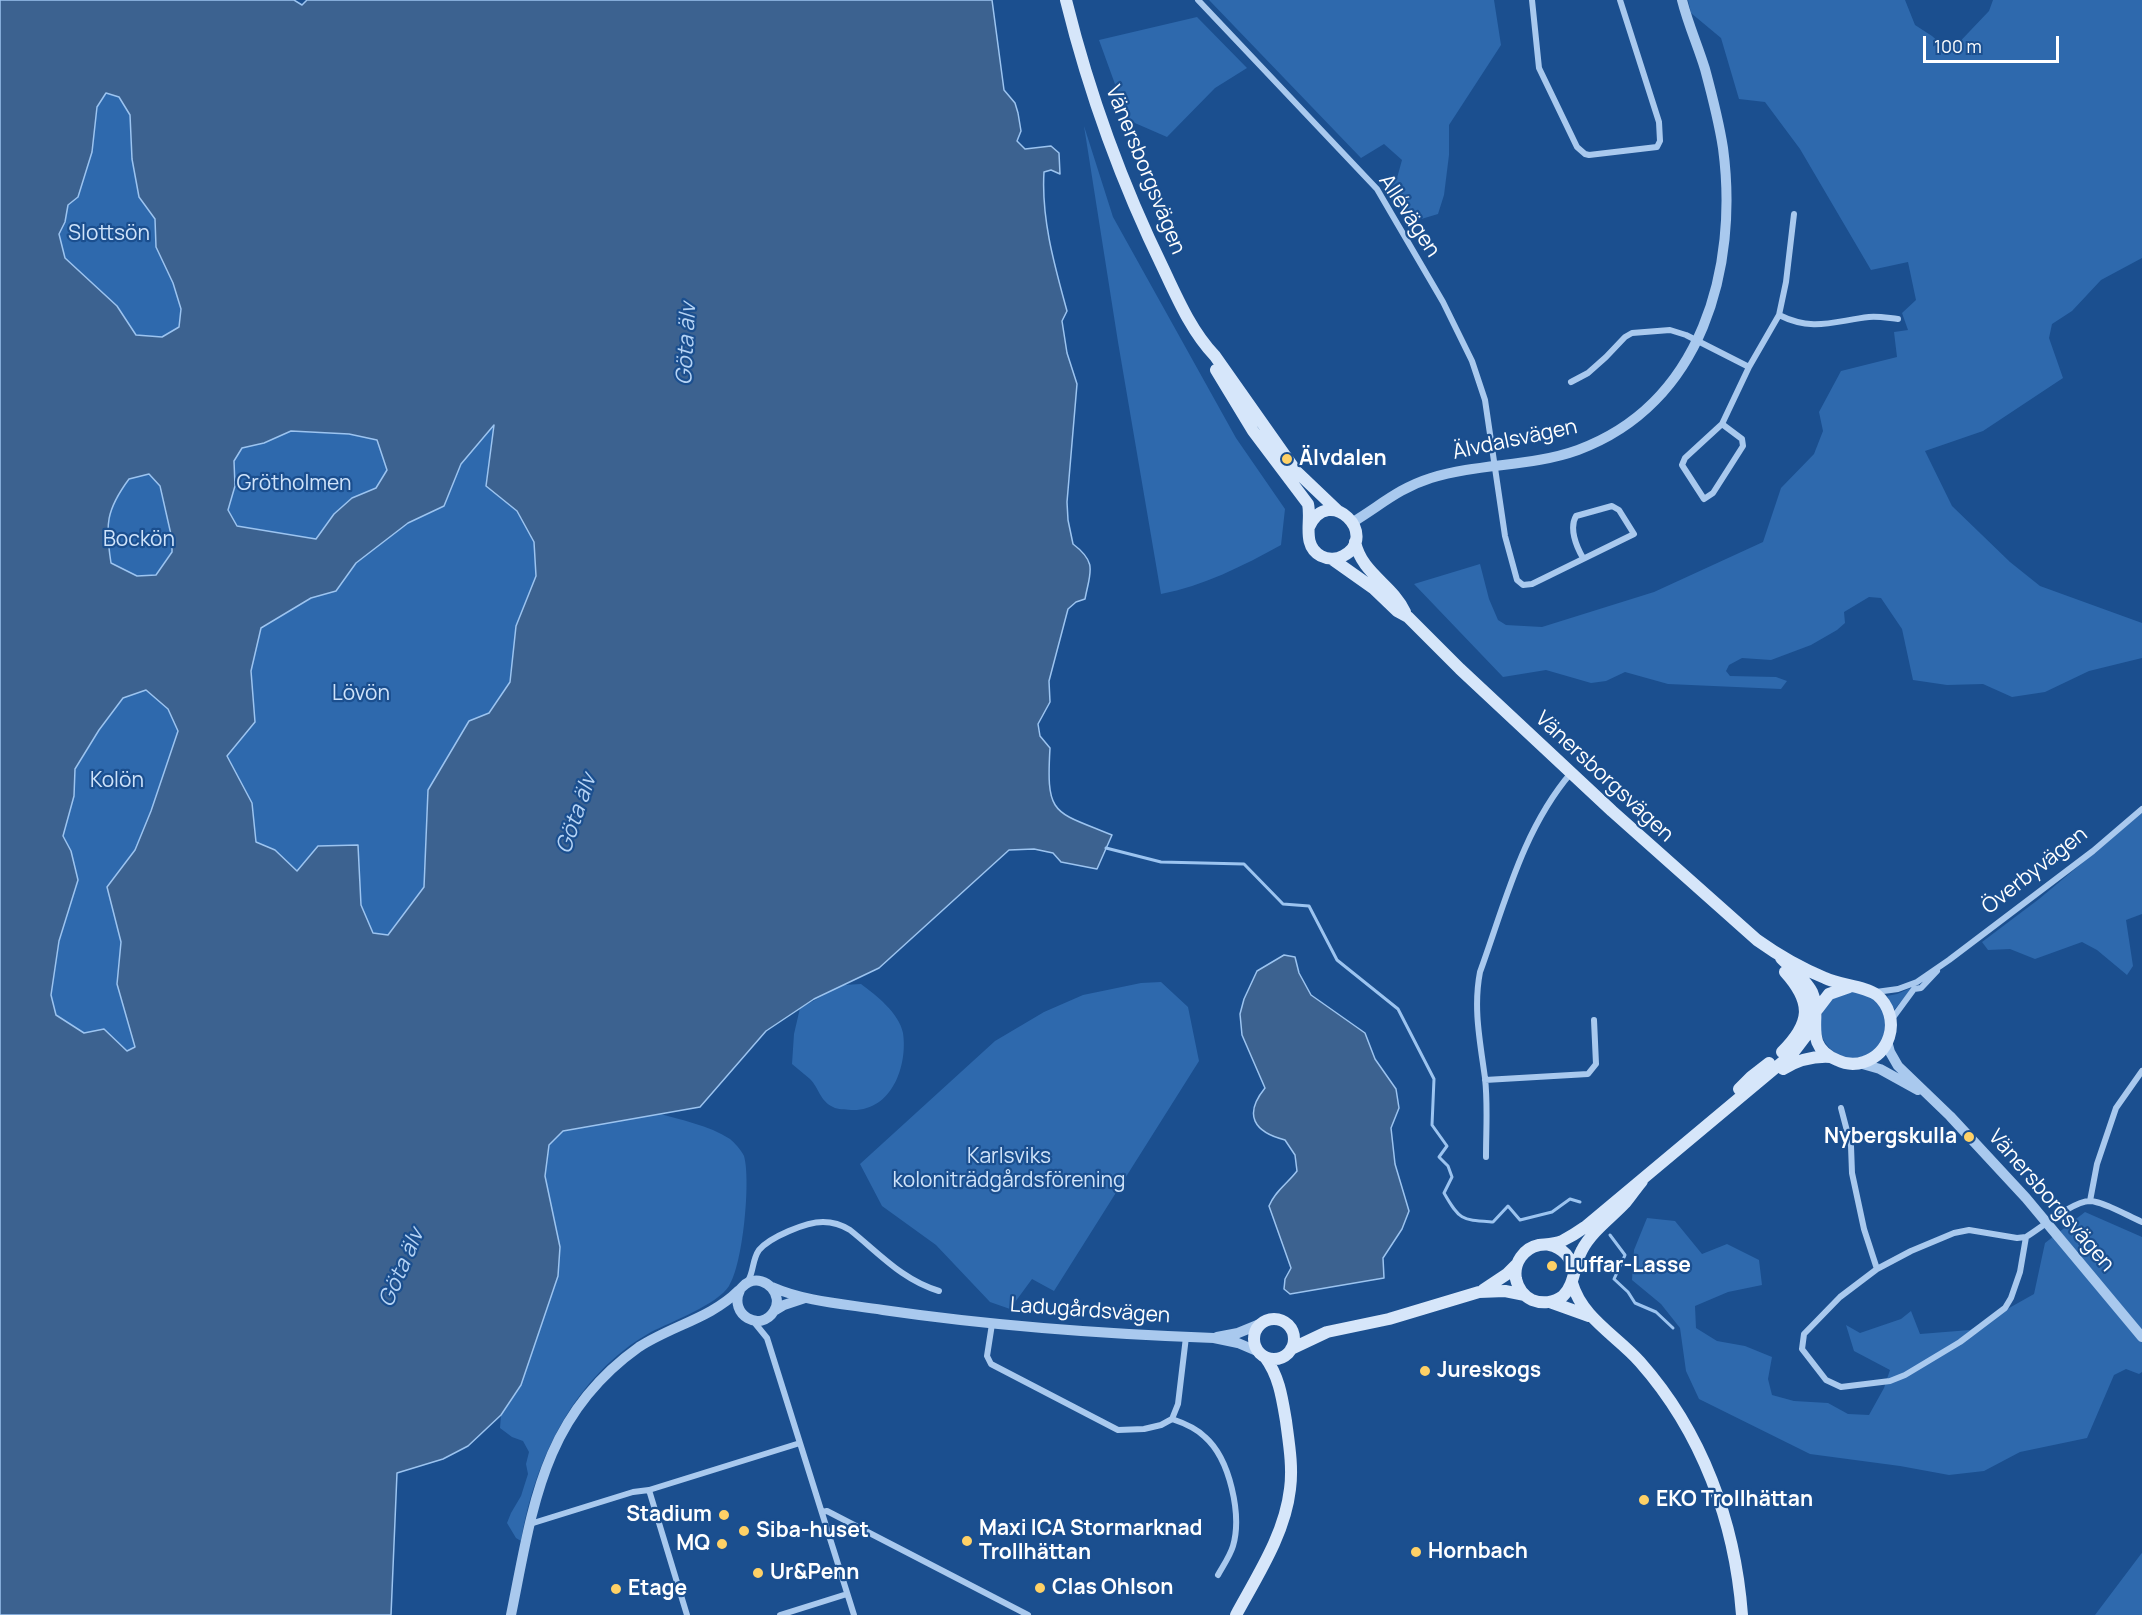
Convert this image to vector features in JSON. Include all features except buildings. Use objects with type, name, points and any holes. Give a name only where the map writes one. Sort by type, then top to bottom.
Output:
[{"type":"main road","name":"Vänersborgsvägen","points":[[1066,0],[1100,115],[1120,172],[1179,303],[1206,346],[1296,471],[1338,511],[1347,515],[1353,522],[1356,530],[1355,542],[1362,562],[1384,583],[1403,606],[1408,617]]},
{"type":"main road","name":"Vänersborgsvägen","points":[[1206,346],[1222,382],[1253,431],[1308,504],[1308,539],[1313,550],[1323,557],[1332,559],[1373,588],[1397,611],[1408,617],[1467,676],[1666,860],[1757,940],[1781,958],[1812,992],[1816,1011]]},
{"type":"main road","points":[[1309,527],[1321,513],[1329,510],[1338,511]]},
{"type":"main road","points":[[1332,559],[1346,554],[1355,542]]},
{"type":"main road","points":[[1729,1105],[1742,1086],[1790,1043],[1801,1029],[1805,1017],[1805,1000],[1802,993],[1757,940]]},
{"type":"main road","name":"Vänersborgsvägen","points":[[1781,958],[1827,979],[1849,987],[1863,988],[1873,993]]},
{"type":"main road","points":[[1830,1057],[1819,1044],[1814,1024],[1816,1011],[1829,994],[1849,987]]},
{"type":"main road","points":[[1859,1063],[1876,1056],[1887,1041],[1891,1022],[1885,1005],[1873,993]]},
{"type":"main road","points":[[1593,1318],[1582,1312],[1550,1302],[1537,1301],[1525,1295],[1516,1281],[1517,1264],[1527,1250],[1535,1246],[1561,1241],[1586,1227],[1760,1081],[1801,1044],[1814,1024]]},
{"type":"main road","points":[[1760,1081],[1795,1061],[1819,1056],[1830,1057]]},
{"type":"main road","name":"Vänersborgsvägen","points":[[1830,1057],[1843,1062],[1859,1063]]},
{"type":"main road","points":[[1550,1302],[1561,1297],[1572,1277],[1582,1250],[1590,1238],[1642,1181]]},
{"type":"main road","points":[[1549,1245],[1561,1249],[1567,1255],[1579,1300],[1593,1318],[1634,1356],[1650,1375],[1677,1411],[1699,1451],[1713,1483],[1728,1528],[1738,1578],[1742,1615]]},
{"type":"main road","name":"Ladugårdsvägen","points":[[1479,1292],[1517,1264]]},
{"type":"main road","name":"Ladugårdsvägen","points":[[1260,1324],[1273,1319],[1311,1332],[1327,1332],[1389,1318],[1479,1292],[1505,1290],[1525,1295]]},
{"type":"main road","points":[[1236,1615],[1279,1532],[1288,1504],[1291,1462],[1282,1397],[1274,1372],[1254,1338],[1260,1324]]},
{"type":"main road","points":[[1282,1397],[1284,1370],[1294,1339],[1289,1326]]},
{"type":"main road","name":"Ladugårdsvägen","points":[[1262,1354],[1276,1359],[1327,1332]]},
{"type":"street","name":"Allévägen","points":[[1198,0],[1377,189],[1443,302],[1472,361],[1485,400],[1504,536],[1517,580],[1522,585],[1532,584],[1583,558]]},
{"type":"street","points":[[1532,0],[1539,68],[1543,80],[1577,147],[1589,155],[1657,147],[1660,141],[1659,122],[1620,0]]},
{"type":"street","name":"Älvdalsvägen","points":[[1353,522],[1407,487],[1432,478],[1560,455],[1589,446],[1604,438],[1653,402],[1679,371],[1712,307],[1718,285],[1725,239],[1726,196],[1723,149],[1718,123],[1705,68],[1682,0]]},
{"type":"street","points":[[1722,424],[1742,439],[1743,446],[1713,493],[1704,499],[1682,465],[1685,459],[1722,424],[1749,367],[1779,315],[1786,282],[1794,214]]},
{"type":"street","points":[[1779,315],[1800,324],[1813,325],[1872,316],[1898,319]]},
{"type":"street","points":[[1571,382],[1588,373],[1625,336],[1632,333],[1677,331],[1749,367]]},
{"type":"street","points":[[1612,506],[1619,510],[1634,534],[1583,558],[1577,547],[1572,522],[1576,516],[1612,506]]},
{"type":"street","points":[[1486,1157],[1485,1080],[1476,1012],[1480,972],[1528,840],[1548,802],[1571,772]]},
{"type":"street","name":"Överbyvägen","points":[[1873,993],[1898,989],[1917,982],[2084,858],[2142,809]]},
{"type":"street","name":"Överbyvägen","points":[[1891,1022],[1914,989],[1921,988],[1949,960]]},
{"type":"street","points":[[1485,1080],[1588,1074],[1596,1064],[1594,1020]]},
{"type":"street","name":"Vänersborgsvägen","points":[[1887,1041],[1898,1066],[2002,1171],[2142,1337]]},
{"type":"street","name":"Vänersborgsvägen","points":[[1859,1063],[1880,1069],[1926,1094]]},
{"type":"street","points":[[2090,1201],[2097,1164],[2116,1108],[2142,1071]]},
{"type":"street","points":[[1841,1108],[1851,1146],[1852,1173],[1864,1229],[1877,1269]]},
{"type":"street","points":[[2026,1237],[2020,1272],[2011,1298],[1998,1314],[1960,1342],[1905,1375],[1890,1381],[1841,1387],[1827,1380],[1813,1366],[1802,1349],[1804,1334],[1840,1297],[1877,1269],[1911,1251],[1954,1233],[1969,1230],[2017,1239],[2026,1237],[2079,1204],[2090,1201],[2142,1222]]},
{"type":"street","points":[[741,1313],[737,1302],[742,1287],[754,1270],[757,1253],[777,1236],[822,1221],[841,1225],[850,1230],[904,1276],[939,1292]]},
{"type":"street","points":[[754,1270],[777,1299],[771,1314],[767,1338]]},
{"type":"street","points":[[511,1615],[537,1491],[564,1428],[588,1396],[615,1368],[640,1347],[672,1328],[708,1312],[752,1281],[768,1285]]},
{"type":"street","name":"Ladugårdsvägen","points":[[768,1285],[805,1298],[992,1324],[1055,1331],[1214,1338],[1239,1343],[1262,1354]]},
{"type":"street","points":[[752,1320],[761,1320],[794,1301],[805,1298]]},
{"type":"street","points":[[708,1312],[741,1313],[752,1320],[767,1338],[854,1615]]},
{"type":"street","name":"Ladugårdsvägen","points":[[992,1324],[987,1356],[991,1364],[1118,1430],[1144,1430],[1172,1419],[1178,1404],[1186,1337]]},
{"type":"street","name":"Ladugårdsvägen","points":[[1214,1338],[1238,1333],[1260,1324]]},
{"type":"street","points":[[1172,1419],[1197,1430],[1207,1438],[1221,1458],[1232,1489],[1236,1530],[1232,1547],[1218,1575]]},
{"type":"street","points":[[529,1524],[800,1443]]},
{"type":"street","points":[[649,1490],[687,1615]]},
{"type":"street","points":[[822,1512],[827,1511],[1028,1615]]},
{"type":"street","points":[[780,1615],[848,1594]]},
{"type":"green space","points":[[1209,0],[1494,0],[1501,45],[1449,125],[1449,155],[1444,195],[1438,214],[1408,223],[1389,188],[1397,178],[1402,160],[1384,144],[1361,158]]},
{"type":"green space","points":[[1688,0],[1905,0],[1915,25],[1950,52],[1989,11],[1993,0],[2142,0],[2142,258],[2101,280],[2072,311],[2052,324],[2049,338],[2063,378],[1983,431],[1925,451],[1952,506],[2010,562],[2040,586],[2142,623],[2142,658],[2089,671],[2045,692],[2012,697],[1983,684],[1947,685],[1913,680],[1902,629],[1881,598],[1869,597],[1844,612],[1845,623],[1837,630],[1811,645],[1771,660],[1742,658],[1729,665],[1726,671],[1730,676],[1776,677],[1787,681],[1781,689],[1668,684],[1625,672],[1606,681],[1591,683],[1546,670],[1503,677],[1414,584],[1480,564],[1489,599],[1498,620],[1506,625],[1542,627],[1654,592],[1763,542],[1781,488],[1814,454],[1823,431],[1819,412],[1841,371],[1897,357],[1894,332],[1908,330],[1902,313],[1916,300],[1908,262],[1871,270],[1800,149],[1765,102],[1739,99],[1721,38],[1691,13]]},
{"type":"green space","points":[[1197,17],[1247,68],[1215,88],[1167,137],[1128,120],[1099,40]]},
{"type":"green space","name":"Slottsön","points":[[106,93],[119,97],[130,115],[132,159],[139,197],[155,219],[156,247],[173,283],[181,309],[179,327],[162,337],[136,335],[117,306],[65,258],[59,234],[65,222],[68,205],[78,197],[92,152],[97,107]]},
{"type":"green space","points":[[1084,126],[1113,217],[1236,438],[1285,509],[1281,545],[1222,574],[1192,586],[1161,594],[1118,342]]},
{"type":"green space","name":"Lövön","points":[[494,424],[486,485],[517,511],[534,542],[536,576],[516,626],[510,682],[489,713],[469,722],[428,790],[424,887],[388,935],[372,933],[361,905],[358,845],[297,871],[275,850],[256,842],[252,803],[227,756],[255,722],[251,671],[261,628],[311,598],[336,591],[356,563],[408,523],[444,506],[461,464]]},
{"type":"green space","name":"Grötholmen","points":[[291,431],[349,434],[377,440],[387,470],[376,488],[352,498],[334,514],[316,539],[236,526],[228,510],[235,486],[234,461],[242,447],[264,443]]},
{"type":"green space","name":"Bockön","points":[[149,474],[159,485],[172,539],[172,551],[156,575],[137,576],[111,563],[108,537],[109,518],[115,500],[129,478]]},
{"type":"green space","name":"Kolön","points":[[146,690],[168,709],[178,731],[135,850],[107,887],[121,942],[117,984],[135,1048],[127,1051],[104,1029],[84,1033],[56,1015],[51,995],[59,941],[78,880],[71,851],[63,836],[74,796],[75,770],[99,730],[123,697]]},
{"type":"green space","points":[[2142,813],[2142,914],[2126,920],[2133,966],[2127,975],[2097,950],[2082,942],[2035,959],[2010,949],[1988,950],[1982,942],[2039,899]]},
{"type":"green space","name":"Karlsviks koloniträdgårdsförening","points":[[1161,982],[1188,1007],[1199,1061],[1054,1291],[1032,1279],[1010,1309],[990,1302],[936,1245],[882,1206],[860,1164],[995,1041],[1044,1012],[1083,995],[1141,983]]},
{"type":"green space","points":[[861,984],[880,999],[897,1018],[903,1033],[903,1060],[894,1085],[877,1104],[865,1109],[839,1109],[825,1101],[810,1079],[792,1064],[794,1034],[800,1008],[843,985]]},
{"type":"green space","points":[[1913,987],[1894,1010],[1887,996]]},
{"type":"green space","points":[[1853,992],[1866,994],[1881,1007],[1886,1025],[1884,1038],[1871,1053],[1853,1058],[1840,1056],[1825,1043],[1820,1025],[1822,1012],[1835,997]]},
{"type":"green space","points":[[657,1113],[704,1126],[722,1134],[734,1142],[744,1156],[747,1183],[746,1202],[742,1242],[734,1275],[729,1286],[715,1299],[651,1332],[624,1350],[580,1395],[548,1450],[527,1510],[521,1541],[516,1538],[507,1523],[521,1496],[528,1474],[526,1464],[529,1452],[523,1441],[512,1437],[500,1428],[501,1415],[521,1385],[558,1276],[560,1247],[545,1176],[549,1145],[563,1131]]},
{"type":"green space","points":[[2085,1212],[2142,1237],[2142,1372],[2139,1374],[2126,1369],[2114,1375],[2087,1438],[2020,1452],[1984,1471],[1949,1475],[1810,1454],[1699,1399],[1686,1371],[1680,1328],[1661,1304],[1632,1280],[1634,1250],[1647,1218],[1675,1221],[1702,1254],[1727,1244],[1759,1260],[1762,1285],[1728,1292],[1695,1306],[1696,1328],[1717,1341],[1745,1346],[1772,1357],[1768,1379],[1772,1395],[1794,1401],[1828,1403],[1848,1414],[1869,1415],[1884,1388],[1890,1370],[1854,1351],[1846,1325],[1860,1333],[1901,1319],[1911,1311],[1920,1334],[1970,1330],[2034,1294],[2045,1243]]},
{"type":"green space","points":[[2141,1554],[2142,1615],[2095,1615]]},
{"type":"water","name":"Göta älv","points":[[0,0],[294,0],[302,5],[307,0],[992,0],[1004,90],[1015,103],[1018,113],[1021,131],[1017,141],[1025,149],[1051,146],[1059,153],[1060,174],[1051,170],[1044,172],[1045,207],[1050,243],[1067,311],[1062,321],[1067,353],[1077,384],[1067,502],[1068,520],[1073,544],[1086,557],[1090,575],[1085,599],[1076,602],[1068,609],[1049,681],[1050,702],[1038,724],[1040,736],[1050,748],[1050,787],[1052,799],[1057,808],[1077,821],[1112,835],[1097,869],[1061,862],[1053,853],[1034,849],[1009,850],[879,968],[814,999],[766,1031],[700,1107],[563,1131],[549,1145],[545,1176],[560,1247],[558,1276],[521,1385],[501,1415],[468,1446],[443,1459],[397,1473],[391,1615],[0,1615]],"holes":[[[106,93],[119,97],[130,115],[132,159],[139,197],[155,219],[156,247],[173,283],[181,309],[179,327],[162,337],[136,335],[117,306],[65,258],[59,234],[65,222],[68,205],[78,197],[92,152],[97,107]],[[494,425],[486,486],[517,511],[534,542],[536,576],[516,626],[510,682],[489,713],[469,721],[428,790],[424,887],[388,935],[373,933],[361,905],[358,845],[318,846],[297,871],[275,850],[256,842],[252,803],[227,756],[255,722],[251,671],[261,628],[311,598],[336,591],[356,563],[408,523],[444,506],[461,464]],[[291,431],[349,434],[377,440],[387,470],[376,488],[352,498],[334,514],[316,539],[237,526],[228,510],[235,486],[234,461],[242,448],[264,443]],[[149,474],[160,486],[172,539],[172,552],[156,575],[137,576],[111,563],[108,538],[109,518],[121,490],[129,479]],[[146,690],[168,709],[178,731],[135,850],[107,887],[121,942],[117,984],[135,1047],[127,1051],[104,1029],[84,1033],[56,1015],[51,995],[59,941],[78,880],[71,851],[63,836],[74,796],[75,769],[99,730],[123,698]]]},
{"type":"water","points":[[1284,955],[1295,957],[1299,973],[1311,995],[1365,1033],[1375,1059],[1396,1089],[1399,1108],[1391,1128],[1395,1164],[1409,1211],[1402,1229],[1383,1258],[1384,1278],[1290,1294],[1284,1289],[1285,1279],[1291,1268],[1269,1206],[1297,1171],[1295,1155],[1285,1140],[1266,1132],[1255,1121],[1254,1106],[1265,1088],[1242,1035],[1240,1014],[1257,971]]},
{"type":"waterway","points":[[1106,848],[1161,862],[1244,864],[1283,904],[1309,906],[1337,960],[1398,1009],[1434,1079],[1432,1125],[1447,1146],[1439,1157],[1448,1166],[1452,1177],[1444,1193],[1458,1214],[1475,1221],[1493,1222],[1508,1206],[1520,1220],[1552,1212],[1570,1199],[1580,1202]]},
{"type":"waterway","points":[[1610,1235],[1625,1255],[1614,1279],[1628,1292],[1635,1303],[1656,1312],[1673,1328]]},
{"type":"place","name":"Älvdalen","points":[[1287,459]]},
{"type":"place","name":"Nybergskulla","points":[[1969,1137]]},
{"type":"place","name":"Luffar-Lasse","points":[[1552,1266]]},
{"type":"place","name":"Jureskogs","points":[[1425,1371]]},
{"type":"place","name":"EKO Trollhättan","points":[[1644,1500]]},
{"type":"place","name":"Stadium","points":[[724,1515]]},
{"type":"place","name":"Siba-huset","points":[[744,1531]]},
{"type":"place","name":"Maxi ICA Stormarknad Trollhättan","points":[[967,1541]]},
{"type":"place","name":"MQ","points":[[722,1544]]},
{"type":"place","name":"Hornbach","points":[[1416,1552]]},
{"type":"place","name":"Ur&Penn","points":[[758,1573]]},
{"type":"place","name":"Clas Ohlson","points":[[1040,1588]]},
{"type":"place","name":"Etage","points":[[616,1589]]}]
